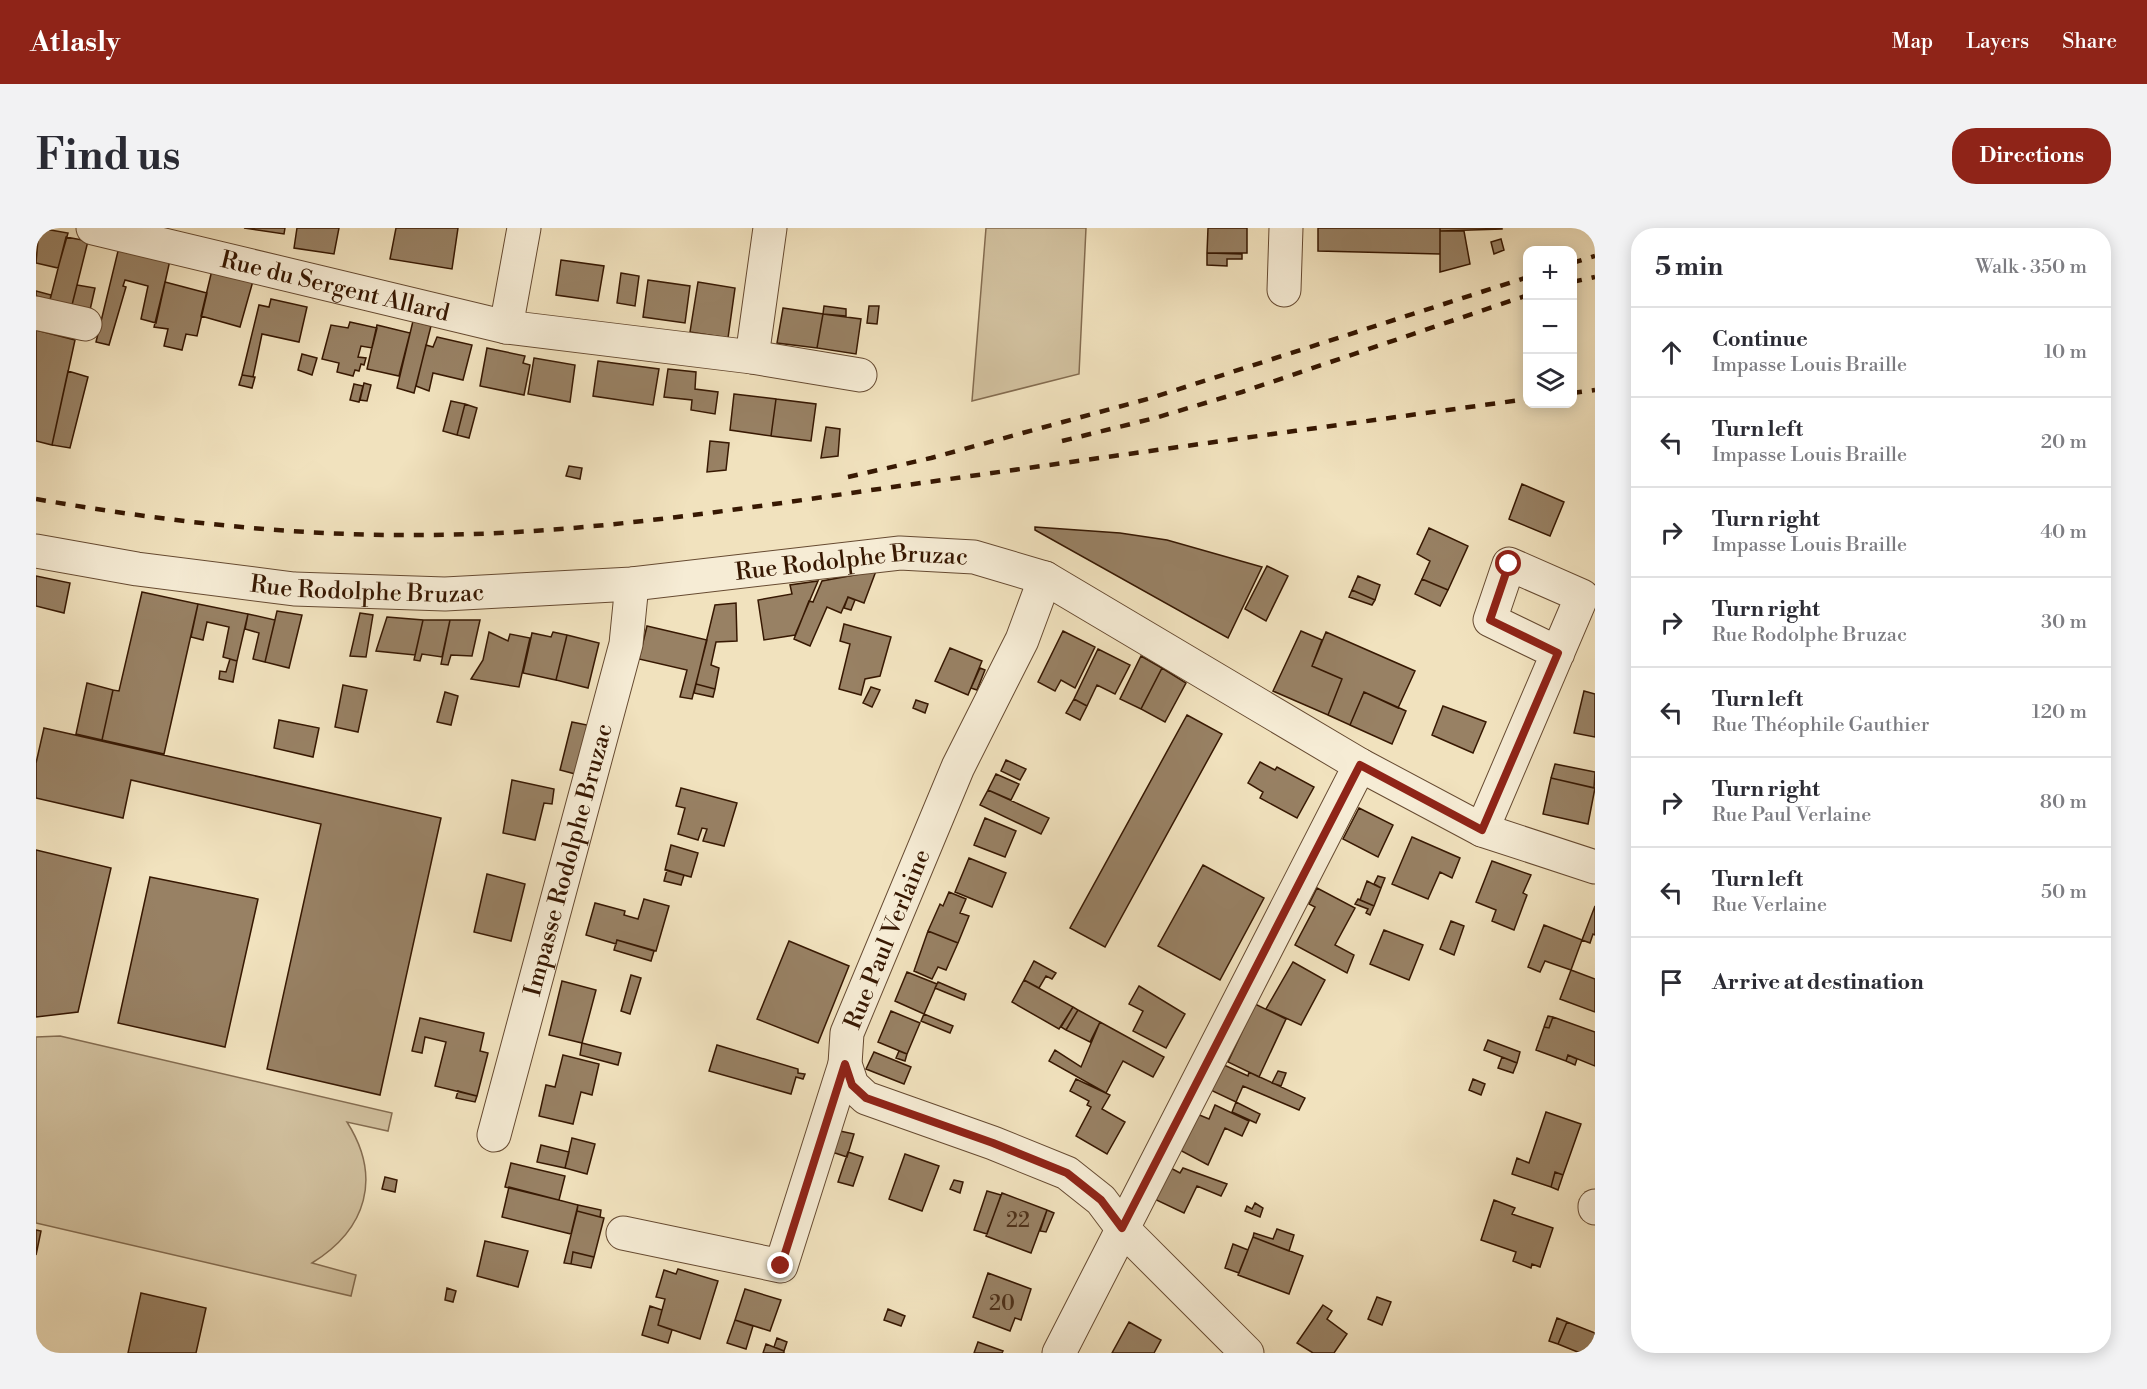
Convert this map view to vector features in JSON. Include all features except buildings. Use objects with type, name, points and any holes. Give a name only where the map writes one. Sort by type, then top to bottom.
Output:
[{"type":"street","name":"Rue du Sergent Allard","points":[[93,228],[506,327],[752,357],[860,375]]},
{"type":"street","points":[[506,327],[524,228]]},
{"type":"street","points":[[752,357],[770,228]]},
{"type":"street","points":[[1284,290],[1286,228]]},
{"type":"street","points":[[36,313],[85,324]]},
{"type":"street","name":"Rue Rodolphe Bruzac","points":[[36,551],[137,569],[294,589],[444,594],[632,584],[900,553],[974,558],[1045,578],[1360,765],[1482,830],[1595,867]]},
{"type":"street","name":"Rue Paul Verlaine","points":[[1045,578],[1022,640],[958,768],[882,946],[847,1033],[845,1064],[852,1085],[866,1098],[993,1143],[1067,1173],[1101,1200],[1122,1228],[1247,1353]]},
{"type":"street","name":"Impasse Rodolphe Bruzac","points":[[494,1135],[626,644],[632,584]]},
{"type":"street","points":[[1482,830],[1558,653]]},
{"type":"street","points":[[1059,1353],[1360,765]]},
{"type":"street","points":[[624,1233],[781,1266],[845,1064]]},
{"type":"shaded area","points":[[986,228],[1086,228],[1079,374],[972,401]]},
{"type":"shaded area","points":[[60,1036],[392,1113],[388,1131],[347,1122],[358,1142],[364,1162],[366,1182],[363,1200],[346,1234],[312,1263],[356,1275],[351,1296],[36,1223],[36,1037]]},
{"type":"railway","points":[[1577,261],[1595,256]]},
{"type":"railway","points":[[1577,281],[1595,277]]},
{"type":"railway","points":[[848,477],[931,458],[1151,398],[1523,279]]},
{"type":"railway","points":[[1062,441],[1155,418],[1242,392],[1523,297]]},
{"type":"railway","points":[[1577,392],[1595,390]]},
{"type":"railway","points":[[36,499],[227,526],[323,533],[419,535],[544,530],[729,510],[1523,400]]},
{"type":"route","points":[[781,1266],[845,1064],[852,1085],[866,1098],[993,1143],[1067,1173],[1101,1200],[1122,1228],[1360,765],[1482,830],[1558,653],[1490,620],[1509,564]]}]
